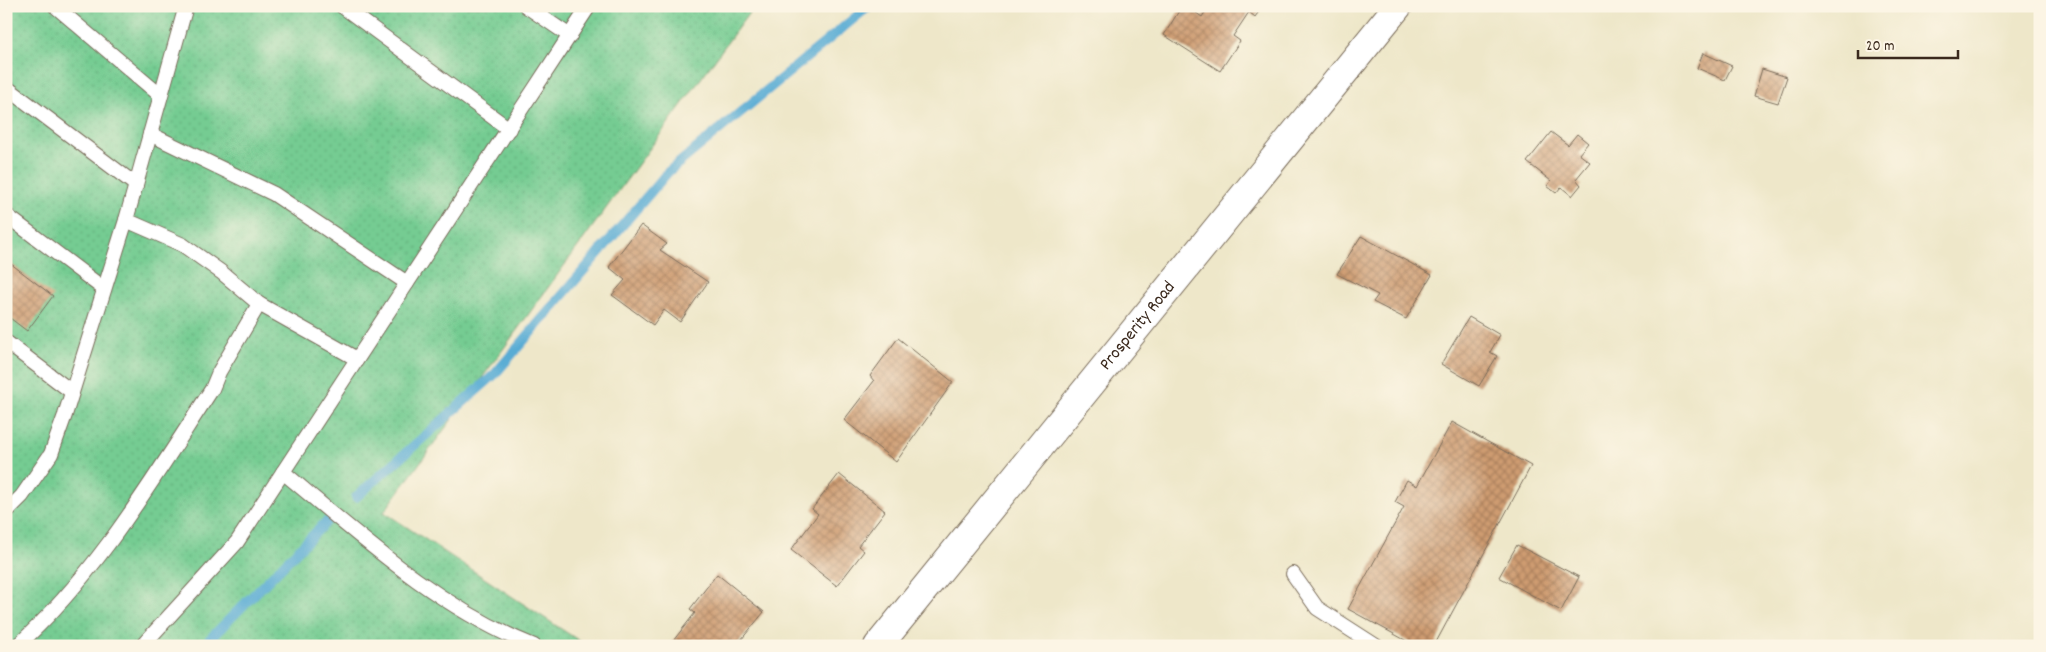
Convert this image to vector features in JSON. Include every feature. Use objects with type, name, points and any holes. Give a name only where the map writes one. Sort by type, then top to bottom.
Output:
[{"type":"street","name":"Prosperity Road","points":[[878,646],[1398,6]]},
{"type":"lane","points":[[55,6],[160,96]]},
{"type":"lane","points":[[6,512],[22,496],[51,454],[126,220],[186,6]]},
{"type":"lane","points":[[342,6],[509,129]]},
{"type":"lane","points":[[526,6],[570,36]]},
{"type":"lane","points":[[142,646],[237,542],[589,6]]},
{"type":"lane","points":[[6,86],[136,185]]},
{"type":"lane","points":[[150,134],[274,194],[407,283]]},
{"type":"lane","points":[[6,215],[104,288]]},
{"type":"lane","points":[[126,220],[183,246],[221,272],[259,304],[357,359]]},
{"type":"lane","points":[[17,646],[88,571],[130,514],[212,389],[219,372],[259,304]]},
{"type":"lane","points":[[6,342],[72,392]]},
{"type":"lane","points":[[283,472],[394,566],[455,606],[534,646]]},
{"type":"lane","points":[[1294,574],[1317,608],[1376,646]]},
{"type":"green space","points":[[6,6],[754,6],[384,512],[587,646],[6,646]]},
{"type":"building","points":[[1182,6],[1186,6],[1202,17],[1209,6],[1263,6],[1255,17],[1249,12],[1233,36],[1240,41],[1220,71],[1164,35]]},
{"type":"building","points":[[1703,53],[1732,66],[1725,80],[1697,68]]},
{"type":"building","points":[[1762,69],[1787,77],[1778,103],[1754,96]]},
{"type":"building","points":[[1551,132],[1568,145],[1577,134],[1588,143],[1579,154],[1590,162],[1576,179],[1581,185],[1572,196],[1561,187],[1556,193],[1547,186],[1551,181],[1527,162]]},
{"type":"building","points":[[641,225],[667,244],[660,250],[708,282],[680,322],[664,310],[653,325],[612,295],[625,280],[609,267]]},
{"type":"building","points":[[1361,236],[1432,275],[1406,319],[1373,302],[1378,295],[1337,274]]},
{"type":"building","points":[[6,260],[53,296],[27,331],[6,315]]},
{"type":"building","points":[[1469,317],[1500,335],[1490,352],[1497,356],[1479,386],[1441,364]]},
{"type":"building","points":[[898,338],[953,382],[896,462],[844,420],[874,381],[870,376]]},
{"type":"building","points":[[1452,422],[1531,466],[1434,646],[1416,646],[1348,609],[1404,507],[1395,502],[1407,480],[1417,486]]},
{"type":"building","points":[[839,474],[885,511],[858,546],[864,551],[837,586],[791,550],[818,514],[812,509]]},
{"type":"building","points":[[1517,545],[1579,577],[1561,611],[1499,577]]},
{"type":"building","points":[[717,574],[764,612],[736,646],[669,646],[695,613],[690,609]]},
{"type":"waterway","points":[[356,497],[495,374],[668,172],[869,6]]},
{"type":"waterway","points":[[203,646],[326,522]]}]
